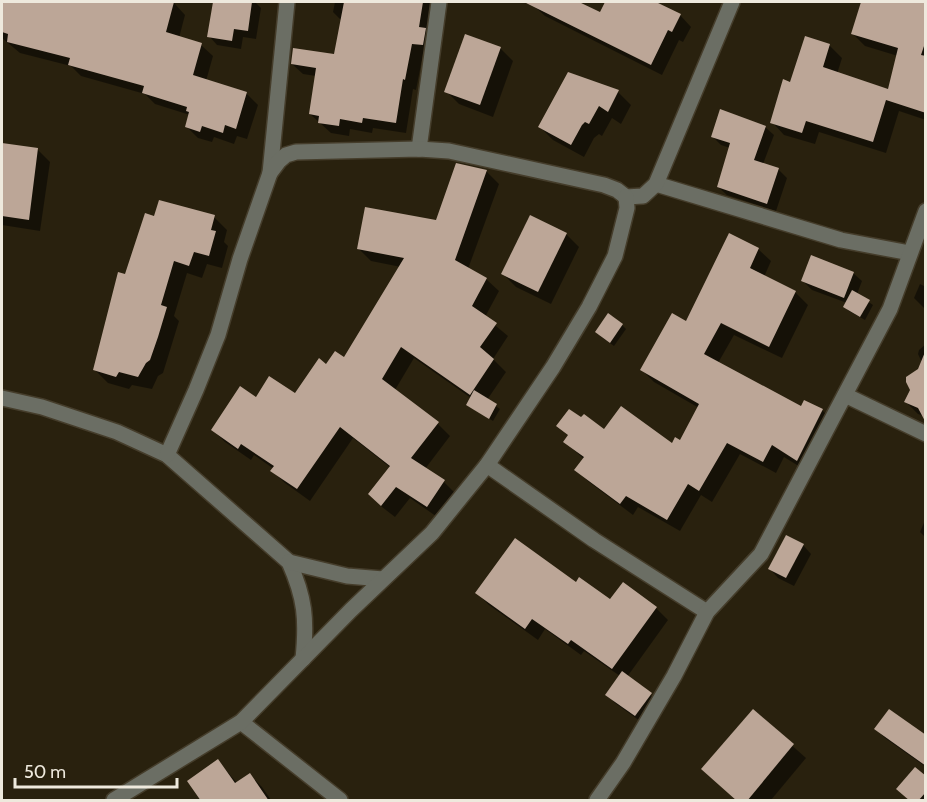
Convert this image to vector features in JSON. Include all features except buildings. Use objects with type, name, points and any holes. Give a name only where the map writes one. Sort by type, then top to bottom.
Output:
[{"type":"street","points":[[167,455],[219,335],[240,259],[270,173],[287,2]]},
{"type":"street","points":[[419,148],[439,2]]},
{"type":"street","points":[[270,173],[286,155],[296,152],[419,148],[449,151],[604,185],[617,190],[626,197],[643,196],[656,184],[732,2]]},
{"type":"street","points":[[656,184],[841,240],[910,253]]},
{"type":"street","points":[[114,801],[241,722],[432,533],[487,465],[553,367],[605,279],[615,256],[627,208],[626,197]]},
{"type":"street","points":[[597,801],[623,763],[651,715],[707,612],[761,554],[890,309],[926,211]]},
{"type":"street","points":[[844,395],[926,434]]},
{"type":"street","points":[[2,398],[42,407],[117,432],[167,455],[289,562],[304,603],[306,631],[303,659]]},
{"type":"street","points":[[487,465],[594,540],[707,612]]},
{"type":"street","points":[[289,562],[347,576],[383,579]]},
{"type":"street","points":[[241,722],[340,801]]}]
